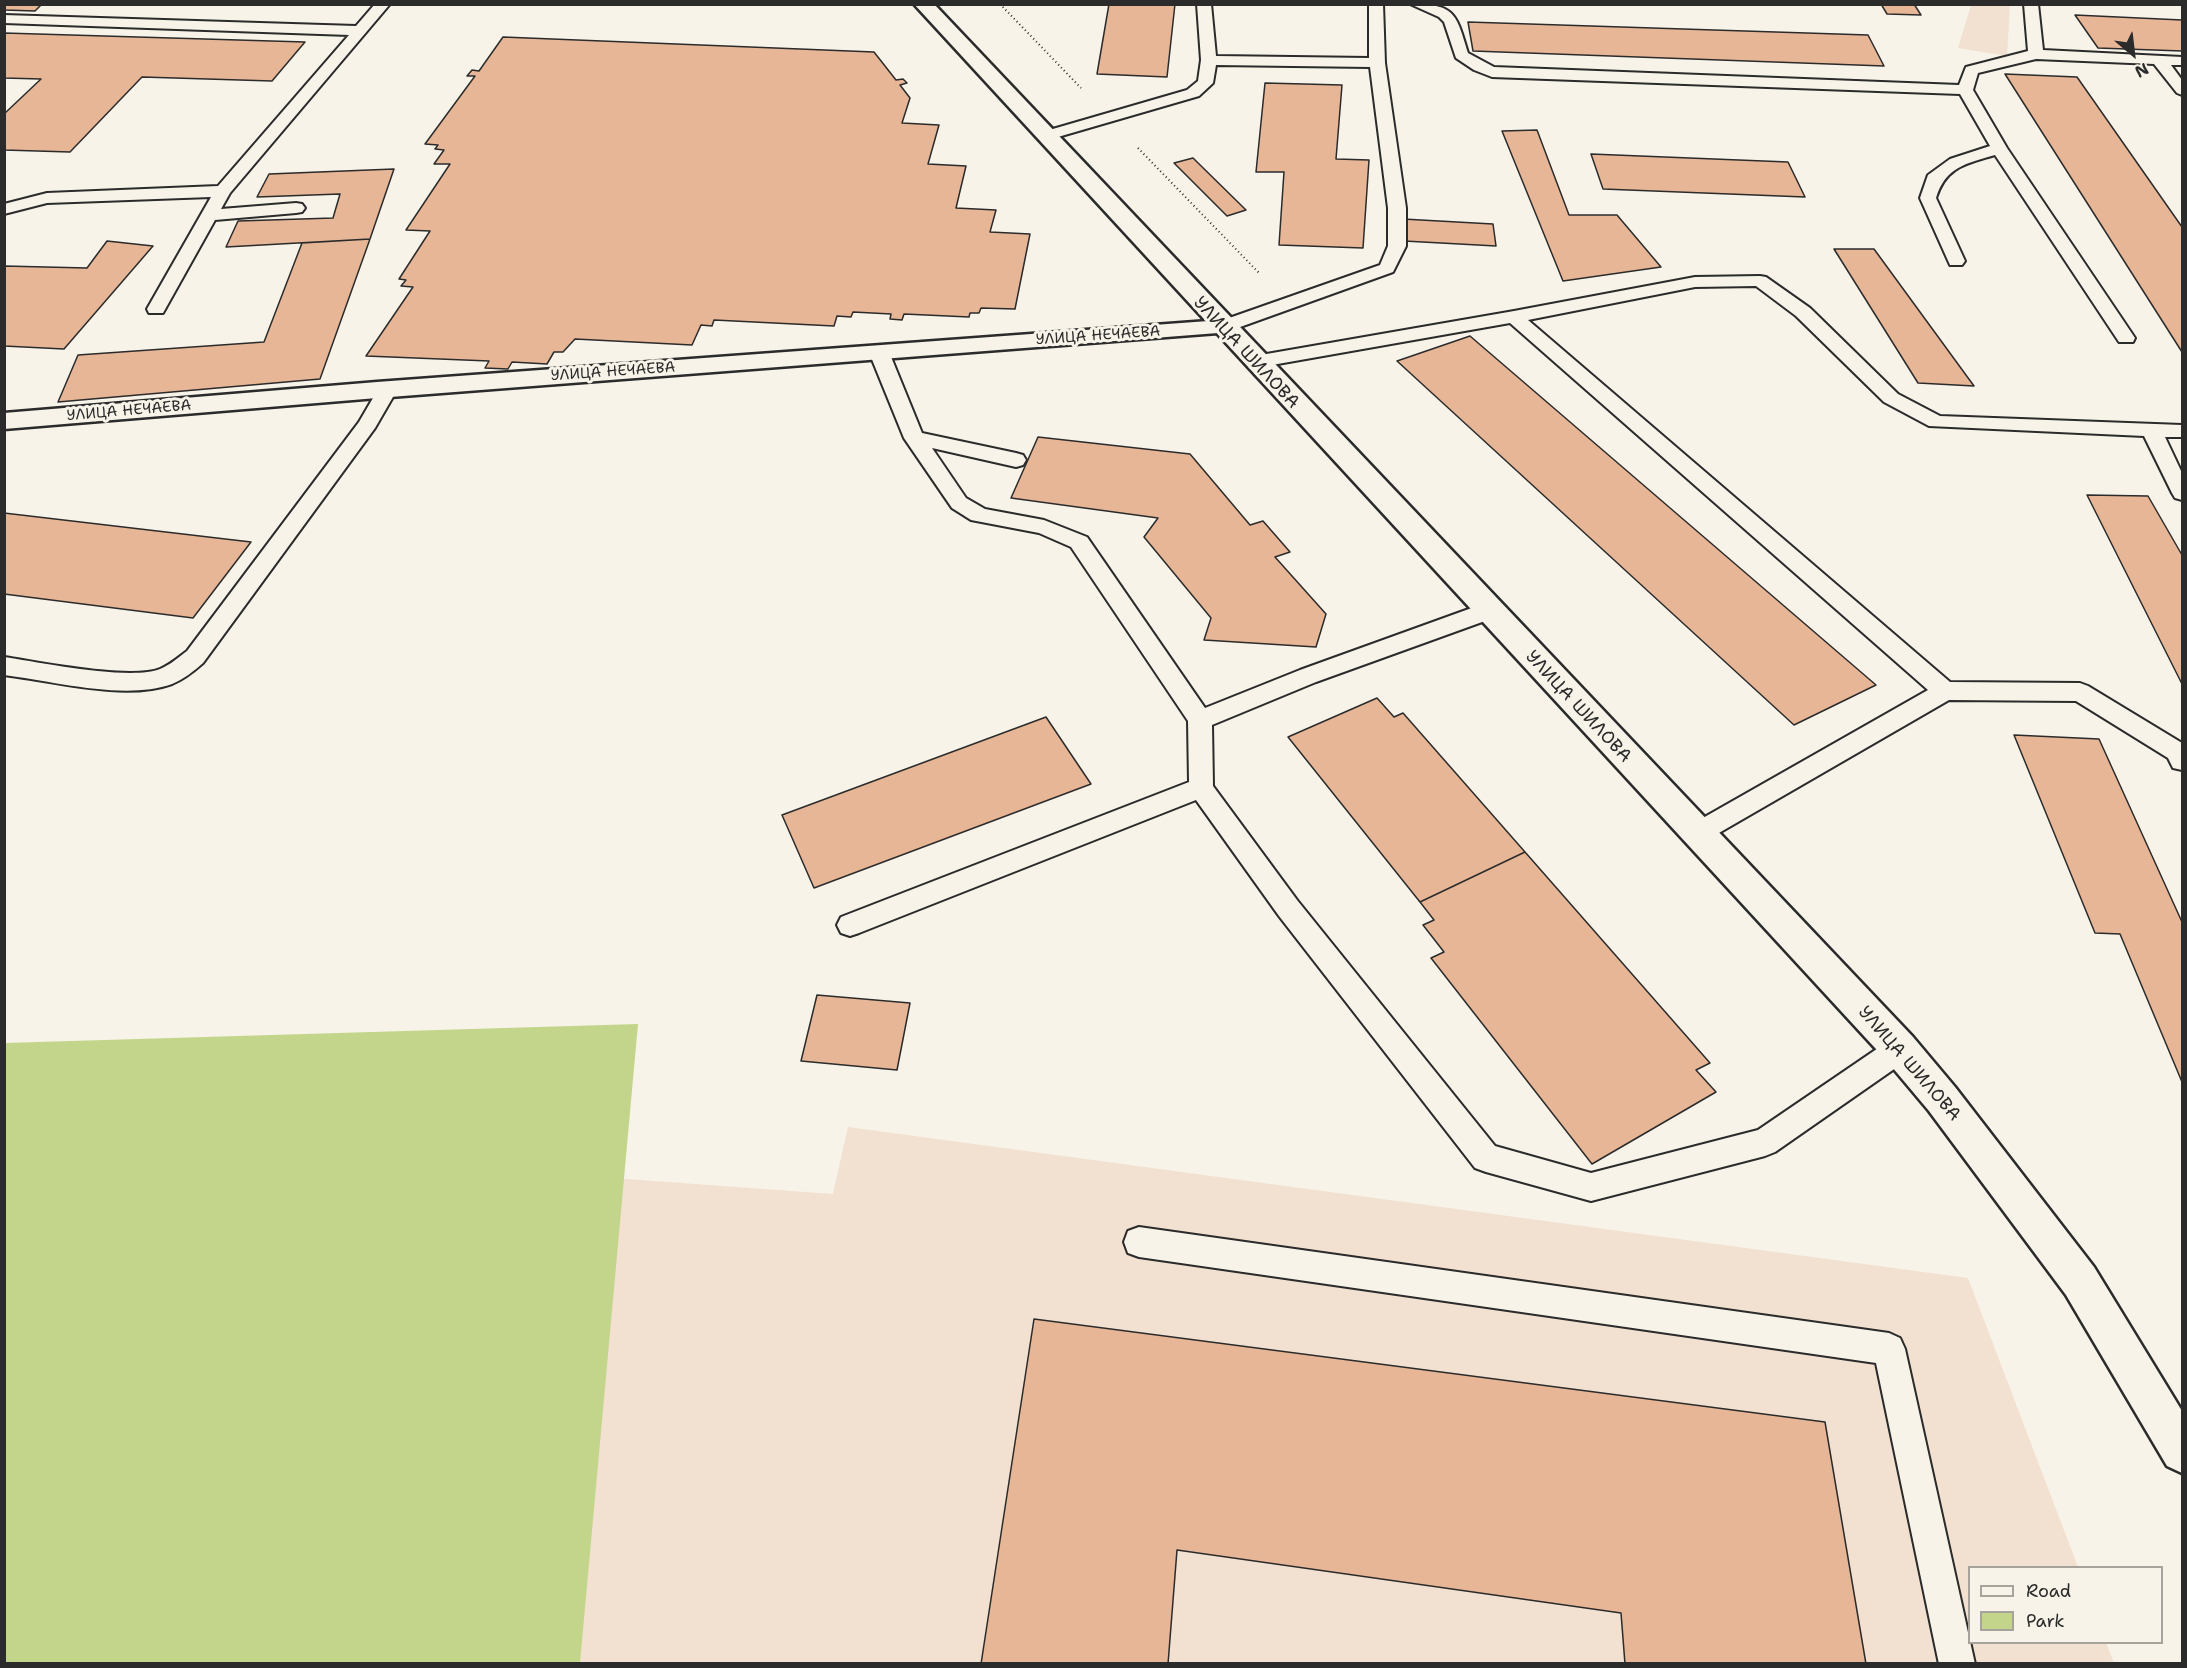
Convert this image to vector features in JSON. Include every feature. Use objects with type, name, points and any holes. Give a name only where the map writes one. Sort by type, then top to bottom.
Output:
[{"type":"main road","name":"УЛИЦА ШИЛОВА","points":[[923,4],[1222,327],[1899,1049],[1942,1099],[2080,1281],[2182,1451]]},
{"type":"main road","name":"УЛИЦА НЕЧАЕВА","points":[[4,421],[382,390],[1222,327]]},
{"type":"lane","points":[[156,309],[224,191],[382,4]]},
{"type":"lane","points":[[1045,136],[1193,93],[1205,83],[1209,60],[1204,4]]},
{"type":"lane","points":[[1222,327],[1387,268],[1397,246],[1397,208],[1377,63],[1376,4]]},
{"type":"lane","points":[[1417,4],[1444,14],[1451,21],[1461,55],[1491,72],[1965,90]]},
{"type":"lane","points":[[2031,4],[2036,54]]},
{"type":"lane","points":[[4,19],[360,31]]},
{"type":"lane","points":[[2126,338],[1999,148],[1965,90],[1971,70],[2036,54],[2182,61]]},
{"type":"lane","points":[[1209,60],[1377,63]]},
{"type":"lane","points":[[2159,60],[2182,90]]},
{"type":"lane","points":[[1956,261],[1928,198],[1934,179],[1956,162],[1999,148]]},
{"type":"lane","points":[[4,209],[47,198],[224,191]]},
{"type":"lane","points":[[210,215],[296,208]]},
{"type":"lane","points":[[1255,362],[1514,317],[1695,282],[1760,281],[1803,312],[1891,398],[1936,422],[2182,431]]},
{"type":"lane","points":[[1514,317],[1945,691]]},
{"type":"lane","points":[[879,352],[914,438],[959,503],[979,515],[1044,527],[1078,542],[1200,720],[1201,788],[1288,908],[1486,1158],[1591,1187],[1765,1142],[1899,1049]]},
{"type":"lane","points":[[4,666],[136,682],[163,678],[180,669],[195,657],[368,424],[382,390]]},
{"type":"lane","points":[[2151,429],[2182,493]]},
{"type":"lane","points":[[914,438],[1016,460]]},
{"type":"lane","points":[[1200,720],[1308,676],[1488,611]]},
{"type":"lane","points":[[1696,834],[1945,691],[2080,692],[2178,752],[2182,761]]},
{"type":"lane","points":[[850,926],[1201,788]]},
{"type":"lane","points":[[1139,1242],[1889,1349],[1957,1664]]},
{"type":"path","points":[[1000,4],[1288,303]]},
{"type":"shaded area","points":[[1971,5],[2010,5],[2007,56],[1958,48]]},
{"type":"shaded area","points":[[848,1127],[1968,1278],[2078,1566],[1968,1566],[1968,1644],[2106,1644],[2114,1663],[465,1664],[530,1172],[833,1194]]},
{"type":"green space","points":[[638,1024],[580,1663],[5,1663],[5,1043]]},
{"type":"building","points":[[4,4],[42,4],[35,11],[4,10]]},
{"type":"building","points":[[1109,4],[1175,4],[1167,77],[1097,74]]},
{"type":"building","points":[[1881,4],[1914,4],[1921,15],[1887,14]]},
{"type":"building","points":[[2075,15],[2182,20],[2182,51],[2098,48]]},
{"type":"building","points":[[1468,22],[1868,35],[1884,66],[1473,51]]},
{"type":"building","points":[[4,33],[305,42],[272,81],[142,77],[70,152],[4,150],[4,114],[41,79],[4,78]]},
{"type":"building","points":[[503,37],[874,52],[896,80],[903,79],[907,83],[900,85],[910,98],[902,123],[939,125],[928,164],[966,166],[956,208],[996,210],[990,232],[1030,234],[1015,309],[981,308],[979,313],[970,313],[969,317],[904,314],[902,320],[890,319],[891,314],[853,312],[851,317],[837,316],[834,326],[714,320],[712,326],[701,325],[692,345],[575,339],[563,352],[554,352],[547,364],[512,362],[508,369],[485,368],[489,361],[366,356],[413,287],[401,286],[406,280],[399,279],[430,231],[406,230],[450,164],[434,164],[444,150],[435,149],[438,145],[425,144],[475,76],[467,76],[472,70],[479,71]]},
{"type":"building","points":[[2005,74],[2077,77],[2182,227],[2182,352]]},
{"type":"building","points":[[1265,83],[1342,85],[1336,159],[1369,160],[1363,248],[1279,245],[1284,172],[1256,172]]},
{"type":"building","points":[[1537,130],[1569,215],[1617,215],[1661,267],[1563,281],[1502,131]]},
{"type":"building","points":[[1591,154],[1788,162],[1805,197],[1603,189]]},
{"type":"building","points":[[1193,158],[1246,210],[1227,216],[1174,163]]},
{"type":"building","points":[[394,169],[370,239],[226,247],[238,221],[333,218],[340,194],[257,197],[269,174]]},
{"type":"building","points":[[1403,219],[1493,224],[1496,246],[1404,241]]},
{"type":"building","points":[[370,239],[320,379],[58,402],[78,355],[264,342],[302,243]]},
{"type":"building","points":[[107,241],[153,246],[64,349],[4,346],[4,266],[87,268]]},
{"type":"building","points":[[1834,249],[1874,249],[1974,386],[1918,383]]},
{"type":"building","points":[[1470,336],[1876,685],[1794,725],[1397,361]]},
{"type":"building","points":[[1038,437],[1190,454],[1250,525],[1263,521],[1290,552],[1275,557],[1326,614],[1316,647],[1204,640],[1211,618],[1144,537],[1158,518],[1011,498]]},
{"type":"building","points":[[2087,495],[2148,496],[2182,555],[2182,684]]},
{"type":"building","points":[[4,513],[251,542],[193,618],[4,594]]},
{"type":"building","points":[[1377,698],[1394,717],[1403,713],[1525,852],[1420,902],[1288,737]]},
{"type":"building","points":[[1046,717],[1091,784],[814,888],[782,815]]},
{"type":"building","points":[[2014,735],[2099,739],[2182,922],[2182,1082],[2120,934],[2095,933]]},
{"type":"building","points":[[1525,852],[1710,1063],[1696,1070],[1716,1092],[1592,1164],[1431,958],[1444,952],[1423,925],[1434,920],[1420,902]]},
{"type":"building","points":[[817,995],[910,1003],[897,1070],[801,1061]]},
{"type":"building","points":[[1034,1319],[1825,1422],[1866,1664],[1625,1664],[1621,1613],[1177,1550],[1168,1664],[981,1664]]}]
